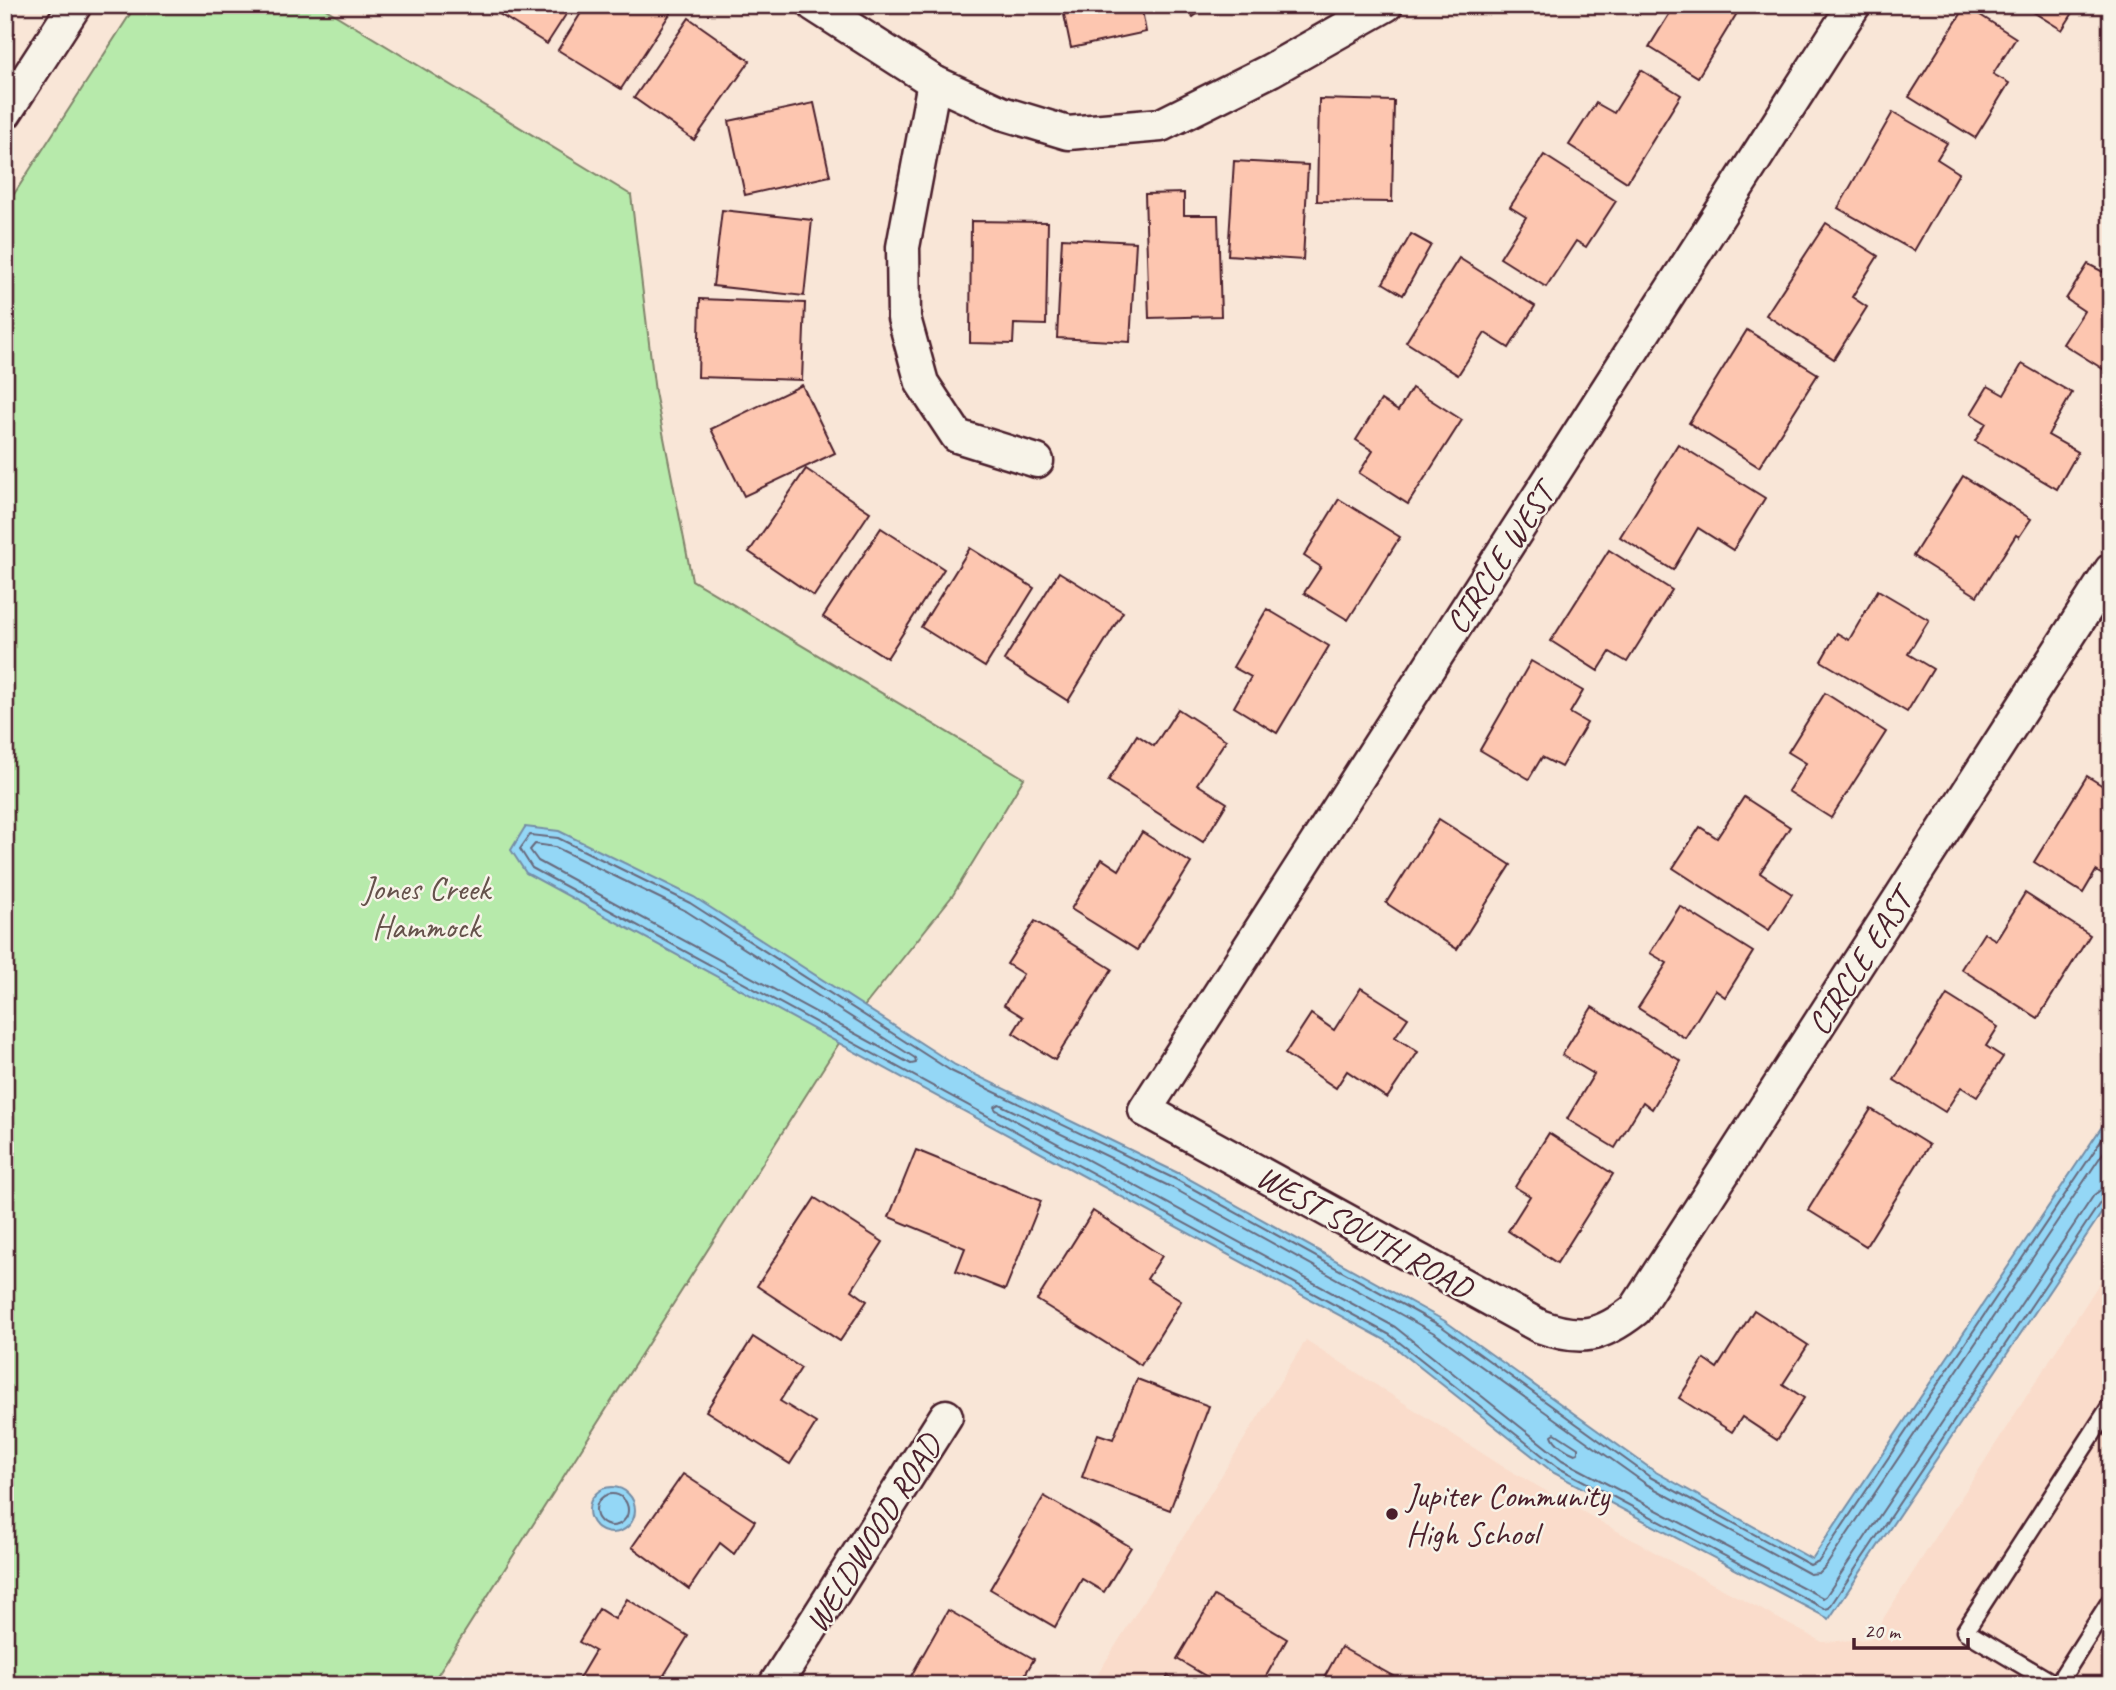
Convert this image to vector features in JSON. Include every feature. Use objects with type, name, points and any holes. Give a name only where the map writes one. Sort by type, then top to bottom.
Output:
[{"type":"street","points":[[5,113],[75,5]]},
{"type":"street","points":[[814,5],[934,82],[1002,113],[1068,132],[1161,124],[1271,70],[1386,5]]},
{"type":"street","name":"CIRCLE WEST","points":[[1145,1110],[1854,5]]},
{"type":"street","points":[[934,82],[903,247],[904,318],[922,383],[957,436],[1037,461]]},
{"type":"street","name":"CIRCLE EAST","points":[[1590,1335],[1615,1326],[1635,1310],[2111,570]]},
{"type":"street","name":"WEST SOUTH ROAD","points":[[1145,1110],[1539,1326],[1564,1335],[1590,1335]]},
{"type":"street","name":"WELDWOOD ROAD","points":[[775,1685],[946,1416]]},
{"type":"lane","points":[[2111,1405],[1965,1631],[2056,1685],[2111,1600]]},
{"type":"shaded area","name":"Jupiter Community High School","points":[[2111,1265],[2111,1685],[1091,1685],[1306,1340],[1502,1466],[1672,1562],[1822,1642],[1870,1639]]},
{"type":"green space","name":"Jones Creek Hammock","points":[[136,5],[319,5],[631,195],[655,392],[692,580],[1024,778],[953,895],[855,1018],[431,1685],[5,1685],[5,208]]},
{"type":"water","points":[[525,827],[559,831],[694,897],[955,1065],[1180,1174],[1445,1321],[1654,1471],[1812,1559],[2111,1113],[2111,1199],[1829,1619],[1554,1473],[1387,1341],[526,873],[511,850]]},
{"type":"water","points":[[612,1487],[628,1494],[635,1510],[628,1526],[612,1533],[596,1526],[589,1510],[596,1494]]},
{"type":"building","points":[[485,5],[572,5],[547,44]]},
{"type":"building","points":[[586,5],[667,5],[673,9],[621,89],[558,50]]},
{"type":"building","points":[[1062,5],[1141,5],[1146,32],[1071,48]]},
{"type":"building","points":[[1185,5],[1209,5],[1193,17]]},
{"type":"building","points":[[1668,5],[1742,5],[1698,77],[1649,47],[1673,8]]},
{"type":"building","points":[[2022,5],[2078,5],[2062,30]]},
{"type":"building","points":[[1966,6],[2016,38],[1993,74],[2009,83],[1975,138],[1909,97]]},
{"type":"building","points":[[689,18],[750,61],[694,140],[634,98]]},
{"type":"building","points":[[1641,70],[1681,95],[1627,182],[1569,145],[1596,103],[1614,113]]},
{"type":"building","points":[[1319,99],[1394,101],[1392,202],[1317,201]]},
{"type":"building","points":[[814,103],[830,176],[745,195],[729,121]]},
{"type":"building","points":[[1893,112],[1947,143],[1937,159],[1959,173],[1914,251],[1838,208]]},
{"type":"building","points":[[1544,155],[1616,201],[1586,247],[1576,241],[1546,287],[1500,258],[1526,217],[1510,207]]},
{"type":"building","points":[[1234,161],[1308,165],[1303,260],[1228,255]]},
{"type":"building","points":[[1184,193],[1184,215],[1218,215],[1221,316],[1149,318],[1145,194]]},
{"type":"building","points":[[722,210],[812,220],[804,296],[713,286]]},
{"type":"building","points":[[971,221],[1048,222],[1046,325],[1014,324],[1013,344],[970,343]]},
{"type":"building","points":[[1826,223],[1878,256],[1852,297],[1867,307],[1834,359],[1766,315]]},
{"type":"building","points":[[1411,234],[1431,245],[1403,295],[1383,283]]},
{"type":"building","points":[[1062,238],[1136,242],[1130,342],[1057,338]]},
{"type":"building","points":[[1459,258],[1535,306],[1509,348],[1485,333],[1458,375],[1406,342]]},
{"type":"building","points":[[2088,264],[2111,276],[2111,374],[2063,344],[2084,311],[2066,299]]},
{"type":"building","points":[[700,299],[805,303],[802,380],[698,377]]},
{"type":"building","points":[[1747,330],[1818,374],[1759,467],[1689,423]]},
{"type":"building","points":[[2022,364],[2072,393],[2048,435],[2078,452],[2057,489],[1975,441],[1986,423],[1971,414],[1988,386],[2004,395]]},
{"type":"building","points":[[802,385],[835,453],[744,496],[711,429]]},
{"type":"building","points":[[1412,388],[1462,420],[1408,504],[1359,473],[1373,451],[1356,440],[1381,400],[1398,411]]},
{"type":"building","points":[[1678,444],[1765,498],[1733,550],[1698,528],[1673,570],[1620,537]]},
{"type":"building","points":[[806,469],[870,512],[814,596],[749,552]]},
{"type":"building","points":[[1963,476],[2031,519],[2019,537],[2016,535],[1977,596],[1913,556]]},
{"type":"building","points":[[1339,499],[1400,537],[1348,620],[1304,593],[1321,567],[1304,556]]},
{"type":"building","points":[[881,528],[944,569],[887,658],[823,617]]},
{"type":"building","points":[[970,548],[1034,588],[985,667],[921,627]]},
{"type":"building","points":[[1609,550],[1672,590],[1627,662],[1610,652],[1598,671],[1551,641]]},
{"type":"building","points":[[1059,572],[1123,612],[1068,701],[1004,660]]},
{"type":"building","points":[[1878,590],[1929,620],[1908,654],[1933,669],[1907,712],[1821,661],[1837,633],[1849,640]]},
{"type":"building","points":[[1267,609],[1329,646],[1277,733],[1234,707],[1251,677],[1233,667]]},
{"type":"building","points":[[1531,661],[1583,691],[1570,713],[1587,723],[1561,767],[1542,757],[1529,779],[1480,750]]},
{"type":"building","points":[[1825,693],[1886,732],[1831,818],[1788,791],[1806,763],[1788,752]]},
{"type":"building","points":[[1178,709],[1226,740],[1197,784],[1227,803],[1203,842],[1108,781],[1137,735],[1154,746]]},
{"type":"building","points":[[2087,776],[2111,791],[2111,880],[2096,871],[2083,893],[2034,862]]},
{"type":"building","points":[[1744,797],[1790,827],[1760,873],[1792,894],[1769,930],[1673,868],[1700,827],[1717,838]]},
{"type":"building","points":[[1439,819],[1511,865],[1457,949],[1386,903]]},
{"type":"building","points":[[1142,832],[1191,863],[1137,950],[1071,909],[1102,859],[1119,870]]},
{"type":"building","points":[[2025,893],[2090,935],[2038,1018],[1961,969],[1984,933],[1996,940]]},
{"type":"building","points":[[1680,906],[1753,952],[1725,997],[1715,990],[1685,1038],[1638,1008],[1667,963],[1650,953]]},
{"type":"building","points":[[1035,921],[1112,969],[1055,1060],[1013,1033],[1023,1017],[1004,1005],[1023,974],[1007,964]]},
{"type":"building","points":[[1361,988],[1408,1018],[1395,1037],[1418,1052],[1387,1098],[1347,1071],[1336,1088],[1285,1054],[1311,1014],[1334,1030]]},
{"type":"building","points":[[1947,995],[1998,1027],[1986,1046],[2003,1057],[1977,1097],[1961,1087],[1945,1112],[1894,1080]]},
{"type":"building","points":[[1592,1007],[1681,1061],[1652,1109],[1643,1102],[1615,1148],[1567,1119],[1594,1074],[1562,1055]]},
{"type":"building","points":[[1871,1109],[1929,1145],[1866,1246],[1808,1210]]},
{"type":"building","points":[[1549,1133],[1613,1174],[1557,1263],[1508,1231],[1530,1196],[1515,1187]]},
{"type":"building","points":[[916,1150],[1041,1201],[1005,1290],[956,1271],[965,1248],[889,1217]]},
{"type":"building","points":[[815,1198],[883,1242],[852,1290],[867,1301],[840,1341],[757,1286]]},
{"type":"building","points":[[1093,1211],[1162,1256],[1147,1279],[1181,1301],[1141,1365],[1037,1300]]},
{"type":"building","points":[[1754,1310],[1808,1345],[1783,1384],[1804,1398],[1777,1440],[1742,1417],[1732,1432],[1679,1398],[1704,1359],[1717,1368]]},
{"type":"building","points":[[753,1337],[801,1368],[780,1401],[816,1423],[790,1464],[706,1411]]},
{"type":"building","points":[[1137,1379],[1209,1406],[1170,1510],[1082,1477],[1098,1434],[1113,1439]]},
{"type":"building","points":[[683,1474],[755,1521],[734,1554],[720,1543],[689,1589],[632,1547]]},
{"type":"building","points":[[1044,1496],[1131,1547],[1104,1592],[1082,1579],[1055,1627],[990,1589]]},
{"type":"building","points":[[1214,1596],[1287,1639],[1261,1685],[1221,1685],[1177,1659]]},
{"type":"building","points":[[627,1599],[688,1636],[658,1685],[575,1685],[595,1651],[579,1642],[599,1609],[615,1619]]},
{"type":"building","points":[[948,1610],[1034,1659],[1019,1685],[906,1685]]},
{"type":"building","points":[[1341,1647],[1409,1685],[1320,1685]]},
{"type":"building","points":[[1168,1676],[1183,1685],[1163,1685]]},
{"type":"place","name":"Jupiter Community High School","points":[[1392,1514]]}]
